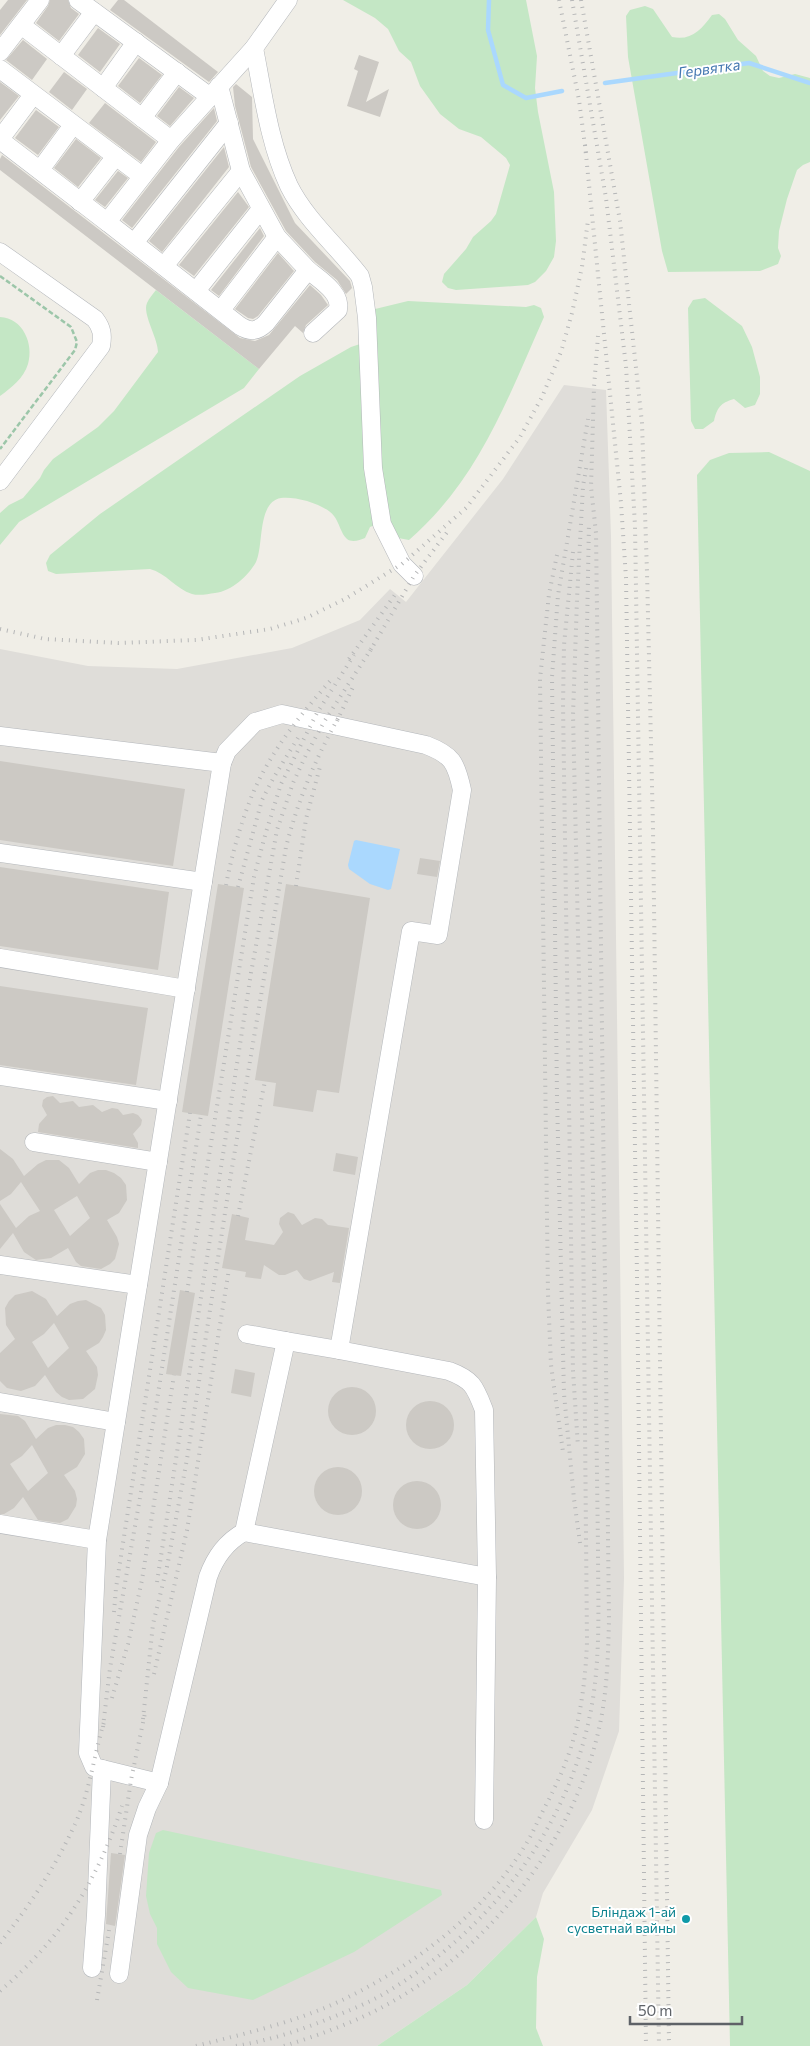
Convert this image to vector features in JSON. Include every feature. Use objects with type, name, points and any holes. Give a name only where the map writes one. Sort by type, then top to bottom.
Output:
[{"type":"street","points":[[0,52],[40,0]]},
{"type":"street","points":[[78,0],[178,72],[214,91],[229,123],[241,171],[277,237],[308,270],[332,291],[339,302],[338,310],[314,333]]},
{"type":"street","points":[[107,222],[171,140],[254,48],[288,0]]},
{"type":"street","points":[[61,56],[94,12]]},
{"type":"street","points":[[21,25],[171,140]]},
{"type":"street","points":[[103,88],[136,42]]},
{"type":"street","points":[[254,48],[269,120],[278,155],[289,186],[305,211],[360,276],[364,287],[373,468],[382,524],[402,564],[414,576]]},
{"type":"street","points":[[0,69],[142,176]]},
{"type":"street","points":[[142,118],[178,72]]},
{"type":"street","points":[[33,95],[0,139],[246,330],[260,329],[308,270]]},
{"type":"street","points":[[134,243],[229,123]]},
{"type":"street","points":[[40,170],[73,125]]},
{"type":"street","points":[[80,202],[116,156]]},
{"type":"street","points":[[164,266],[241,171]]},
{"type":"street","points":[[196,291],[261,209]]},
{"type":"street","points":[[221,310],[277,237]]},
{"type":"street","points":[[0,252],[95,319],[100,326],[102,338],[101,346],[0,481]]},
{"type":"street","points":[[160,1783],[94,1767],[88,1753],[97,1540],[222,763],[227,751],[255,722],[282,714],[426,745],[444,752],[458,774],[462,790],[438,935],[411,931],[339,1350]]},
{"type":"street","points":[[0,736],[222,763]]},
{"type":"street","points":[[0,853],[203,882]]},
{"type":"street","points":[[0,958],[186,989]]},
{"type":"street","points":[[0,1076],[168,1101]]},
{"type":"street","points":[[34,1142],[158,1162]]},
{"type":"street","points":[[0,1265],[138,1285]]},
{"type":"street","points":[[247,1334],[449,1371],[464,1376],[476,1389],[484,1410],[487,1577],[484,1820]]},
{"type":"street","points":[[244,1532],[286,1341]]},
{"type":"street","points":[[0,1402],[116,1422]]},
{"type":"street","points":[[0,1524],[97,1540]]},
{"type":"street","points":[[119,1974],[138,1835],[147,1808],[160,1783],[208,1577],[213,1563],[223,1548],[234,1537],[244,1532],[487,1577]]},
{"type":"street","points":[[92,1968],[102,1769]]},
{"type":"path","points":[[0,276],[71,327],[77,342],[75,350],[0,449]]},
{"type":"shaded area","points":[[564,385],[606,390],[611,536],[624,1578],[619,1731],[592,1810],[543,1893],[536,1917],[467,1985],[377,2046],[0,2046],[0,649],[88,666],[177,669],[292,648],[360,620],[390,589],[406,602],[503,479]]},
{"type":"green space","points":[[343,0],[526,0],[537,56],[535,88],[538,112],[554,192],[556,241],[554,257],[546,271],[535,282],[528,285],[456,290],[448,288],[442,282],[444,274],[466,249],[473,237],[496,214],[510,165],[506,158],[481,137],[459,129],[440,114],[420,86],[411,62],[399,51],[388,29],[375,18]]},
{"type":"green space","points":[[645,6],[653,9],[672,37],[679,38],[695,33],[712,15],[719,14],[725,19],[738,40],[756,56],[763,71],[770,76],[779,78],[795,74],[810,78],[810,162],[797,170],[787,199],[779,231],[778,248],[781,256],[778,264],[760,271],[668,272],[662,251],[628,57],[626,16],[630,10]]},
{"type":"green space","points":[[156,290],[259,369],[244,388],[19,522],[0,545],[0,513],[9,505],[23,498],[53,459],[98,427],[114,411],[158,352],[146,308],[148,301]]},
{"type":"green space","points":[[705,298],[742,326],[752,347],[760,377],[760,394],[755,405],[745,408],[734,399],[725,402],[718,409],[714,421],[703,429],[695,429],[691,421],[688,308],[693,300]]},
{"type":"green space","points":[[408,301],[526,307],[534,305],[541,308],[544,317],[503,408],[473,465],[433,516],[409,540],[398,538],[392,524],[387,520],[370,527],[365,538],[351,541],[343,534],[334,516],[324,508],[302,500],[281,498],[273,501],[268,507],[262,525],[256,562],[239,582],[221,592],[203,595],[192,594],[150,569],[56,574],[48,571],[46,563],[50,555],[100,514],[300,376],[351,347],[375,339],[371,310]]},
{"type":"green space","points":[[0,317],[8,318],[21,327],[28,341],[29,356],[26,369],[20,378],[0,396]]},
{"type":"green space","points":[[769,452],[810,471],[810,2046],[730,2046],[697,475],[710,460],[729,453]]},
{"type":"green space","points":[[163,1830],[441,1890],[442,1895],[354,1952],[253,2000],[188,1988],[171,1972],[157,1944],[157,1928],[150,1914],[146,1896],[149,1853],[156,1833]]},
{"type":"green space","points":[[536,1917],[544,1939],[537,1977],[536,2028],[543,2046],[377,2046],[467,1985]]},
{"type":"water","points":[[354,841],[400,849],[391,889],[388,890],[370,884],[349,869],[348,865]]},
{"type":"building","points":[[8,0],[27,0],[0,35],[0,10]]},
{"type":"building","points":[[50,0],[68,0],[71,8],[79,14],[59,41],[36,23]]},
{"type":"building","points":[[118,0],[124,0],[218,72],[209,82],[110,10]]},
{"type":"building","points":[[98,28],[120,44],[100,72],[78,55]]},
{"type":"building","points":[[23,40],[47,59],[32,80],[6,60]]},
{"type":"building","points":[[359,55],[379,62],[366,102],[389,89],[380,117],[347,106],[358,71],[354,69]]},
{"type":"building","points":[[139,58],[162,75],[140,103],[118,86]]},
{"type":"building","points":[[64,72],[87,89],[72,110],[49,92]]},
{"type":"building","points":[[0,82],[19,96],[0,120]]},
{"type":"building","points":[[236,84],[252,97],[253,139],[295,223],[350,281],[352,288],[346,294],[337,280],[315,262],[286,231],[251,167],[235,106],[233,87]]},
{"type":"building","points":[[179,87],[194,98],[170,126],[157,116]]},
{"type":"building","points":[[105,103],[156,142],[141,162],[89,123]]},
{"type":"building","points":[[214,108],[217,121],[132,228],[122,220],[179,147]]},
{"type":"building","points":[[36,110],[59,127],[38,155],[15,138]]},
{"type":"building","points":[[76,139],[101,158],[78,187],[54,168]]},
{"type":"building","points":[[224,147],[229,167],[162,252],[149,241]]},
{"type":"building","points":[[2,155],[240,338],[255,341],[269,335],[310,285],[328,305],[306,325],[303,333],[295,326],[259,369],[0,170]]},
{"type":"building","points":[[118,171],[128,178],[105,207],[95,200]]},
{"type":"building","points":[[238,192],[249,207],[194,276],[179,265]]},
{"type":"building","points":[[260,228],[264,236],[219,296],[211,290]]},
{"type":"building","points":[[278,253],[294,271],[258,316],[253,319],[248,318],[235,309]]},
{"type":"building","points":[[0,761],[185,789],[173,866],[0,840]]},
{"type":"building","points":[[420,858],[440,861],[437,877],[417,874]]},
{"type":"building","points":[[0,867],[169,892],[158,970],[0,946]]},
{"type":"building","points":[[218,884],[244,888],[208,1116],[182,1112]]},
{"type":"building","points":[[286,884],[370,898],[339,1093],[317,1090],[313,1112],[273,1106],[276,1083],[255,1080]]},
{"type":"building","points":[[0,986],[148,1008],[136,1085],[0,1065]]},
{"type":"building","points":[[53,1096],[60,1103],[73,1101],[79,1107],[93,1105],[102,1112],[112,1108],[118,1109],[123,1115],[133,1113],[138,1115],[142,1120],[141,1125],[133,1134],[138,1143],[138,1148],[38,1132],[39,1124],[47,1115],[42,1106],[43,1100]]},
{"type":"building","points":[[0,1149],[13,1159],[24,1176],[46,1160],[59,1160],[69,1168],[79,1184],[90,1173],[98,1170],[114,1173],[126,1185],[127,1200],[119,1213],[107,1220],[119,1244],[115,1259],[101,1269],[81,1266],[76,1262],[68,1248],[51,1258],[36,1260],[24,1252],[13,1233],[0,1249],[0,1204],[16,1228],[29,1216],[40,1211],[21,1182],[11,1194],[0,1201]],"holes":[[[77,1196],[90,1218],[70,1236],[54,1210]]]},
{"type":"building","points":[[336,1153],[358,1157],[355,1175],[333,1171]]},
{"type":"building","points":[[288,1212],[294,1214],[302,1225],[315,1218],[322,1219],[328,1225],[349,1228],[340,1283],[332,1282],[334,1272],[310,1281],[304,1279],[297,1270],[285,1275],[279,1275],[264,1265],[261,1279],[245,1277],[246,1272],[222,1268],[232,1214],[249,1218],[245,1240],[274,1245],[283,1232],[279,1224],[280,1218]]},
{"type":"building","points":[[180,1290],[195,1293],[181,1376],[166,1374]]},
{"type":"building","points":[[32,1291],[46,1299],[57,1316],[70,1304],[78,1301],[86,1300],[101,1308],[105,1315],[106,1330],[99,1343],[86,1351],[97,1367],[98,1375],[95,1389],[83,1399],[69,1400],[62,1397],[56,1392],[45,1375],[35,1386],[21,1391],[7,1388],[0,1381],[0,1353],[15,1339],[6,1325],[5,1308],[15,1295]],"holes":[[[54,1323],[69,1348],[48,1368],[32,1342],[44,1334]]]},
{"type":"building","points":[[235,1369],[255,1373],[251,1397],[231,1393]]},
{"type":"building","points":[[347,1387],[357,1387],[369,1394],[376,1406],[376,1416],[369,1428],[357,1435],[347,1435],[339,1431],[332,1424],[328,1416],[328,1406],[332,1398],[339,1391]]},
{"type":"building","points":[[430,1401],[439,1403],[447,1408],[452,1416],[454,1425],[452,1434],[447,1442],[439,1447],[430,1449],[421,1447],[413,1442],[408,1434],[406,1425],[408,1416],[413,1408],[421,1403]]},
{"type":"building","points":[[0,1414],[18,1416],[25,1421],[36,1439],[48,1428],[56,1425],[73,1427],[79,1432],[84,1439],[85,1454],[77,1467],[64,1475],[75,1491],[77,1499],[76,1506],[68,1519],[60,1523],[38,1520],[23,1497],[14,1508],[4,1514],[0,1514]],"holes":[[[32,1445],[48,1473],[28,1491],[10,1464],[22,1456]]]},
{"type":"building","points":[[333,1467],[343,1467],[355,1474],[362,1486],[362,1496],[355,1508],[343,1515],[333,1515],[325,1511],[318,1504],[314,1496],[314,1486],[318,1478],[325,1471]]},
{"type":"building","points":[[412,1481],[422,1481],[434,1488],[441,1500],[441,1510],[434,1522],[422,1529],[412,1529],[404,1525],[397,1518],[393,1510],[393,1500],[397,1492],[404,1485]]},
{"type":"building","points":[[111,1853],[125,1855],[115,1926],[106,1924]]},
{"type":"waterway","name":"Гервятка","points":[[489,0],[488,30],[503,85],[526,98],[562,91]]},
{"type":"waterway","name":"Гервятка","points":[[605,83],[749,63],[810,83]]},
{"type":"railway","points":[[559,0],[579,100],[586,153]]},
{"type":"railway","points":[[572,0],[606,198],[626,366],[635,526],[659,2046]]},
{"type":"railway","points":[[581,0],[620,221],[642,423],[653,828],[669,2046]]},
{"type":"railway","points":[[585,145],[621,503],[626,578],[646,2046]]},
{"type":"railway","points":[[0,629],[45,639],[118,643],[196,640],[270,629],[306,618],[345,599],[402,564],[466,508],[520,437],[542,397],[561,352],[572,313],[582,267],[588,220]]},
{"type":"railway","points":[[284,2046],[336,2028],[386,2005],[423,1983],[458,1956],[490,1925],[520,1890],[546,1853],[568,1814],[586,1774],[601,1719],[606,1677],[609,1620],[596,533],[591,487],[594,387],[598,336]]},
{"type":"railway","points":[[580,1543],[564,1394],[557,1097],[552,677],[558,595],[588,419]]},
{"type":"railway","points":[[196,2046],[285,2022],[336,2003],[393,1973],[445,1935],[492,1891],[512,1866],[529,1839],[560,1776],[568,1756],[579,1715],[583,1694],[587,1642],[582,1107],[573,715],[583,486],[587,464]]},
{"type":"railway","points":[[236,2046],[258,2042],[291,2032],[368,2002],[420,1970],[456,1941],[488,1909],[517,1875],[542,1837],[563,1797],[580,1754],[591,1710],[598,1650],[598,1548],[586,681],[589,522]]},
{"type":"railway","points":[[370,651],[414,576],[448,531]]},
{"type":"railway","points":[[573,552],[564,645],[563,705],[573,1371],[578,1447]]},
{"type":"railway","points":[[557,555],[549,594],[540,679],[548,1294],[551,1365],[563,1452]]},
{"type":"railway","points":[[349,659],[397,592]]},
{"type":"railway","points":[[157,1582],[251,973],[277,830],[293,783],[306,755],[324,722],[373,646]]},
{"type":"railway","points":[[187,1292],[254,877],[281,784],[317,713],[354,655]]},
{"type":"railway","points":[[226,885],[241,827],[260,777],[288,734],[331,680]]},
{"type":"railway","points":[[337,721],[353,687]]},
{"type":"railway","points":[[143,1719],[153,1624],[167,1567],[187,1459],[231,1174],[286,847],[308,779],[340,715]]},
{"type":"railway","points":[[238,887],[262,800],[301,733]]},
{"type":"railway","points":[[296,886],[306,819],[321,763]]},
{"type":"railway","points":[[238,1216],[265,1081]]},
{"type":"railway","points":[[114,1612],[116,1588],[190,1113]]},
{"type":"railway","points":[[103,1727],[110,1668],[156,1407],[201,1115]]},
{"type":"railway","points":[[154,1674],[187,1530],[229,1269]]},
{"type":"railway","points":[[112,1698],[128,1644],[142,1580],[174,1375]]},
{"type":"railway","points":[[120,1854],[131,1780],[145,1713]]},
{"type":"railway","points":[[0,1943],[42,1885],[76,1822],[85,1798],[104,1722]]},
{"type":"railway","points":[[0,1991],[41,1951],[74,1908],[101,1860],[122,1806]]},
{"type":"railway","points":[[97,2000],[110,1925]]},
{"type":"place","name":"Бліндаж 1-ай сусветнай вайны","points":[[686,1919]]}]
